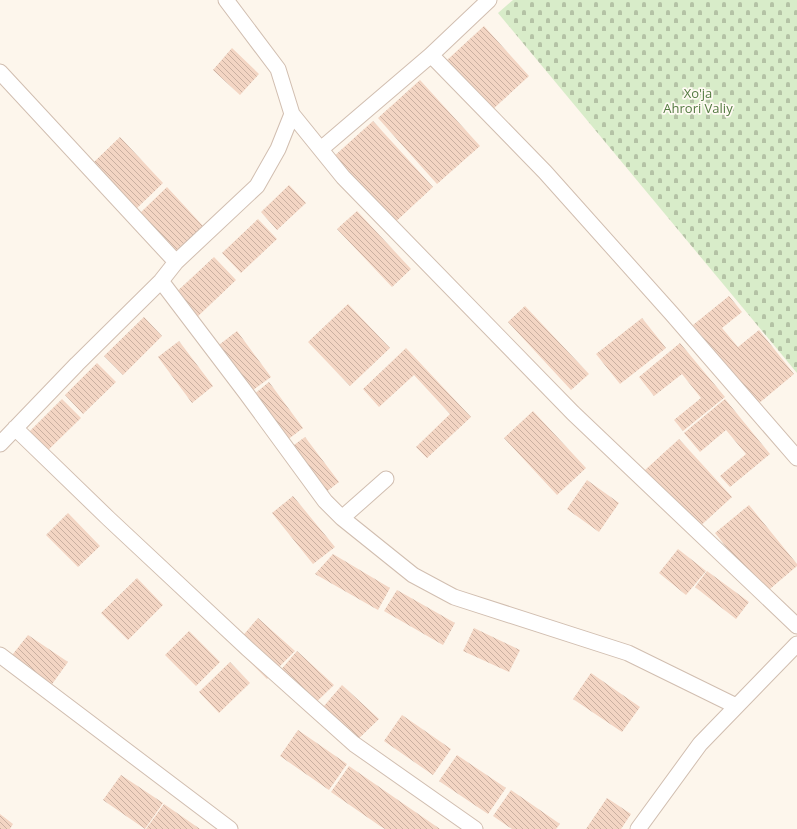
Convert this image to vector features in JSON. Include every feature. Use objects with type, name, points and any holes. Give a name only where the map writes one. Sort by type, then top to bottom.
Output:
[{"type":"street","points":[[226,0],[278,69],[292,114],[343,177],[573,413],[797,626]]},
{"type":"street","points":[[321,149],[431,54],[489,0]]},
{"type":"street","points":[[431,54],[545,172],[672,314],[797,458]]},
{"type":"street","points":[[0,72],[176,262]]},
{"type":"street","points":[[0,444],[77,364],[161,281],[176,262],[257,186],[278,149],[292,114]]},
{"type":"street","points":[[161,281],[246,393],[325,501],[342,518],[413,575],[454,597],[628,653],[736,706]]},
{"type":"street","points":[[15,428],[201,606],[354,744],[475,829]]},
{"type":"street","points":[[342,518],[386,479]]},
{"type":"street","points":[[638,829],[700,744],[797,644]]},
{"type":"street","points":[[0,655],[230,829]]},
{"type":"green space","name":"Xo'ja Ahrori Valiy","points":[[513,0],[797,0],[797,373],[498,13]]},
{"type":"building","points":[[484,26],[529,76],[491,111],[446,61]]},
{"type":"building","points":[[232,48],[259,74],[240,95],[213,70]]},
{"type":"building","points":[[420,80],[480,146],[437,184],[378,118]]},
{"type":"building","points":[[373,121],[433,187],[391,226],[331,159]]},
{"type":"building","points":[[120,137],[163,183],[136,209],[93,163]]},
{"type":"building","points":[[289,185],[306,203],[277,230],[261,212]]},
{"type":"building","points":[[167,187],[203,226],[175,252],[139,214]]},
{"type":"building","points":[[357,211],[411,269],[392,287],[337,229]]},
{"type":"building","points":[[258,219],[277,239],[241,273],[222,253]]},
{"type":"building","points":[[214,257],[236,280],[193,321],[171,297]]},
{"type":"building","points":[[729,296],[742,312],[722,328],[738,347],[759,330],[794,374],[758,404],[693,325]]},
{"type":"building","points":[[348,304],[390,348],[350,386],[308,342]]},
{"type":"building","points":[[525,306],[589,374],[571,390],[508,322]]},
{"type":"building","points":[[144,317],[162,336],[123,375],[104,356]]},
{"type":"building","points":[[642,318],[666,348],[620,384],[596,354]]},
{"type":"building","points":[[237,331],[271,377],[249,393],[215,348]]},
{"type":"building","points":[[179,341],[213,386],[192,403],[158,357]]},
{"type":"building","points":[[680,343],[725,397],[683,431],[674,420],[701,398],[682,374],[654,396],[639,377]]},
{"type":"building","points":[[406,348],[471,417],[427,458],[416,447],[450,414],[414,375],[379,407],[363,389]]},
{"type":"building","points":[[97,363],[116,382],[83,414],[65,395]]},
{"type":"building","points":[[269,382],[303,428],[282,444],[248,399]]},
{"type":"building","points":[[62,399],[81,418],[41,457],[23,438]]},
{"type":"building","points":[[725,399],[770,454],[730,487],[720,476],[746,454],[726,430],[700,452],[684,433]]},
{"type":"building","points":[[533,411],[586,468],[557,495],[504,438]]},
{"type":"building","points":[[305,437],[339,482],[317,499],[283,453]]},
{"type":"building","points":[[679,439],[732,497],[697,529],[644,471]]},
{"type":"building","points":[[587,480],[619,503],[599,532],[567,509]]},
{"type":"building","points":[[293,496],[335,547],[313,564],[272,513]]},
{"type":"building","points":[[749,505],[797,564],[797,566],[764,594],[715,533]]},
{"type":"building","points":[[68,513],[100,546],[78,567],[46,535]]},
{"type":"building","points":[[678,549],[706,571],[686,595],[659,573]]},
{"type":"building","points":[[333,554],[390,588],[378,610],[315,574]]},
{"type":"building","points":[[707,571],[749,602],[736,619],[695,587]]},
{"type":"building","points":[[137,578],[163,605],[128,640],[101,613]]},
{"type":"building","points":[[397,590],[455,623],[443,645],[384,611]]},
{"type":"building","points":[[258,618],[295,651],[267,679],[234,646]]},
{"type":"building","points":[[474,628],[520,650],[509,672],[463,651]]},
{"type":"building","points":[[189,631],[220,662],[196,686],[165,655]]},
{"type":"building","points":[[28,635],[68,662],[50,687],[9,659]]},
{"type":"building","points":[[297,651],[334,685],[306,712],[273,679]]},
{"type":"building","points":[[230,662],[250,683],[219,713],[199,692]]},
{"type":"building","points":[[591,673],[640,707],[622,732],[573,699]]},
{"type":"building","points":[[342,685],[379,719],[351,746],[318,713]]},
{"type":"building","points":[[402,715],[451,749],[433,775],[384,741]]},
{"type":"building","points":[[298,730],[347,764],[329,790],[280,756]]},
{"type":"building","points":[[457,755],[506,788],[488,814],[439,781]]},
{"type":"building","points":[[349,766],[440,829],[385,829],[380,826],[331,792]]},
{"type":"building","points":[[121,775],[163,803],[145,829],[103,800]]},
{"type":"building","points":[[511,790],[560,824],[556,829],[512,829],[493,816]]},
{"type":"building","points":[[607,798],[631,814],[621,829],[586,829]]},
{"type":"building","points":[[164,804],[200,829],[146,829]]},
{"type":"building","points":[[0,814],[13,824],[10,829],[0,829]]}]
